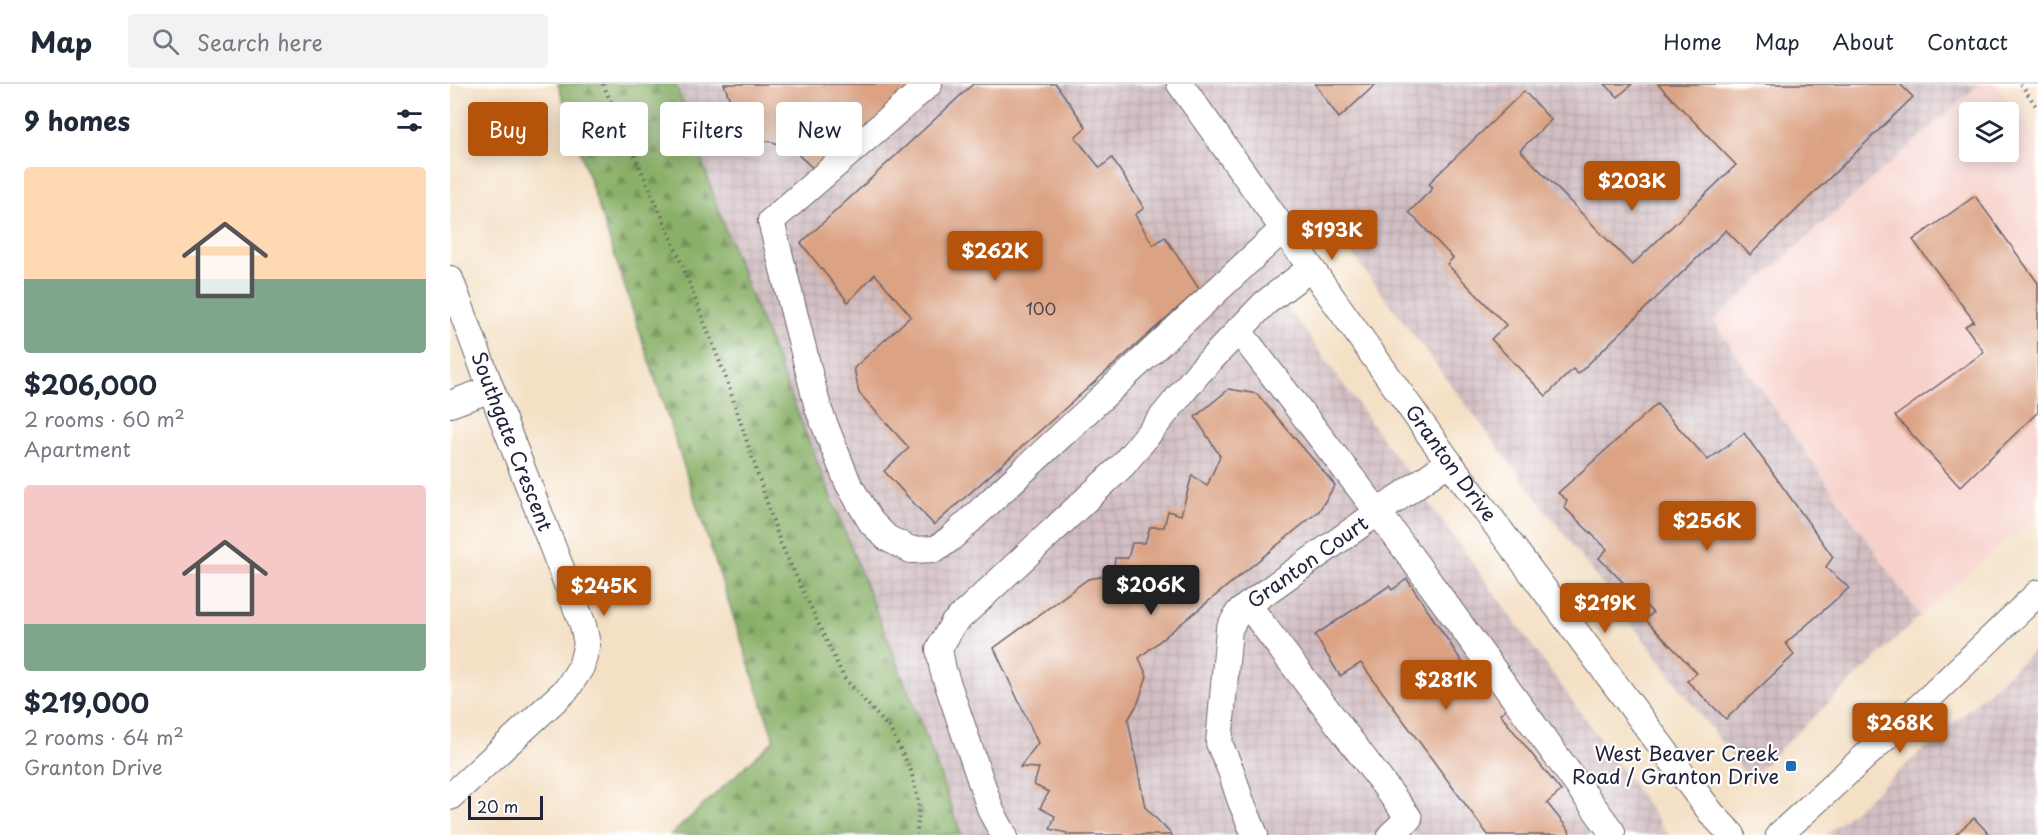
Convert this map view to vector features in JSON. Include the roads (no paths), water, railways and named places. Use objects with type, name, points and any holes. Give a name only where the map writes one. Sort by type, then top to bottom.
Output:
[{"type":"street","points":[[929,84],[771,221],[818,408],[848,483],[871,522],[886,538],[911,550],[936,549],[950,539],[1283,228]]},
{"type":"street","name":"Granton Drive","points":[[1180,84],[1449,462],[1712,814],[1732,835]]},
{"type":"street","points":[[1004,835],[991,811],[943,670],[939,649],[953,624],[1122,465],[1199,372],[1264,303],[1311,268]]},
{"type":"street","name":"Southgate Crescent","points":[[450,279],[583,625],[587,644],[581,667],[567,689],[450,797]]},
{"type":"street","points":[[1238,330],[1378,512],[1612,832],[1611,835]]},
{"type":"street","points":[[450,404],[491,389]]},
{"type":"street","name":"Granton Court","points":[[1256,835],[1219,743],[1229,629],[1238,613],[1248,605],[1449,462]]},
{"type":"street","points":[[1779,835],[1930,697],[2038,593]]},
{"type":"street","points":[[1248,605],[1409,818],[1391,835]]},
{"type":"place","name":"West Beaver Creek Road / Granton Drive","points":[[1791,766]]}]
